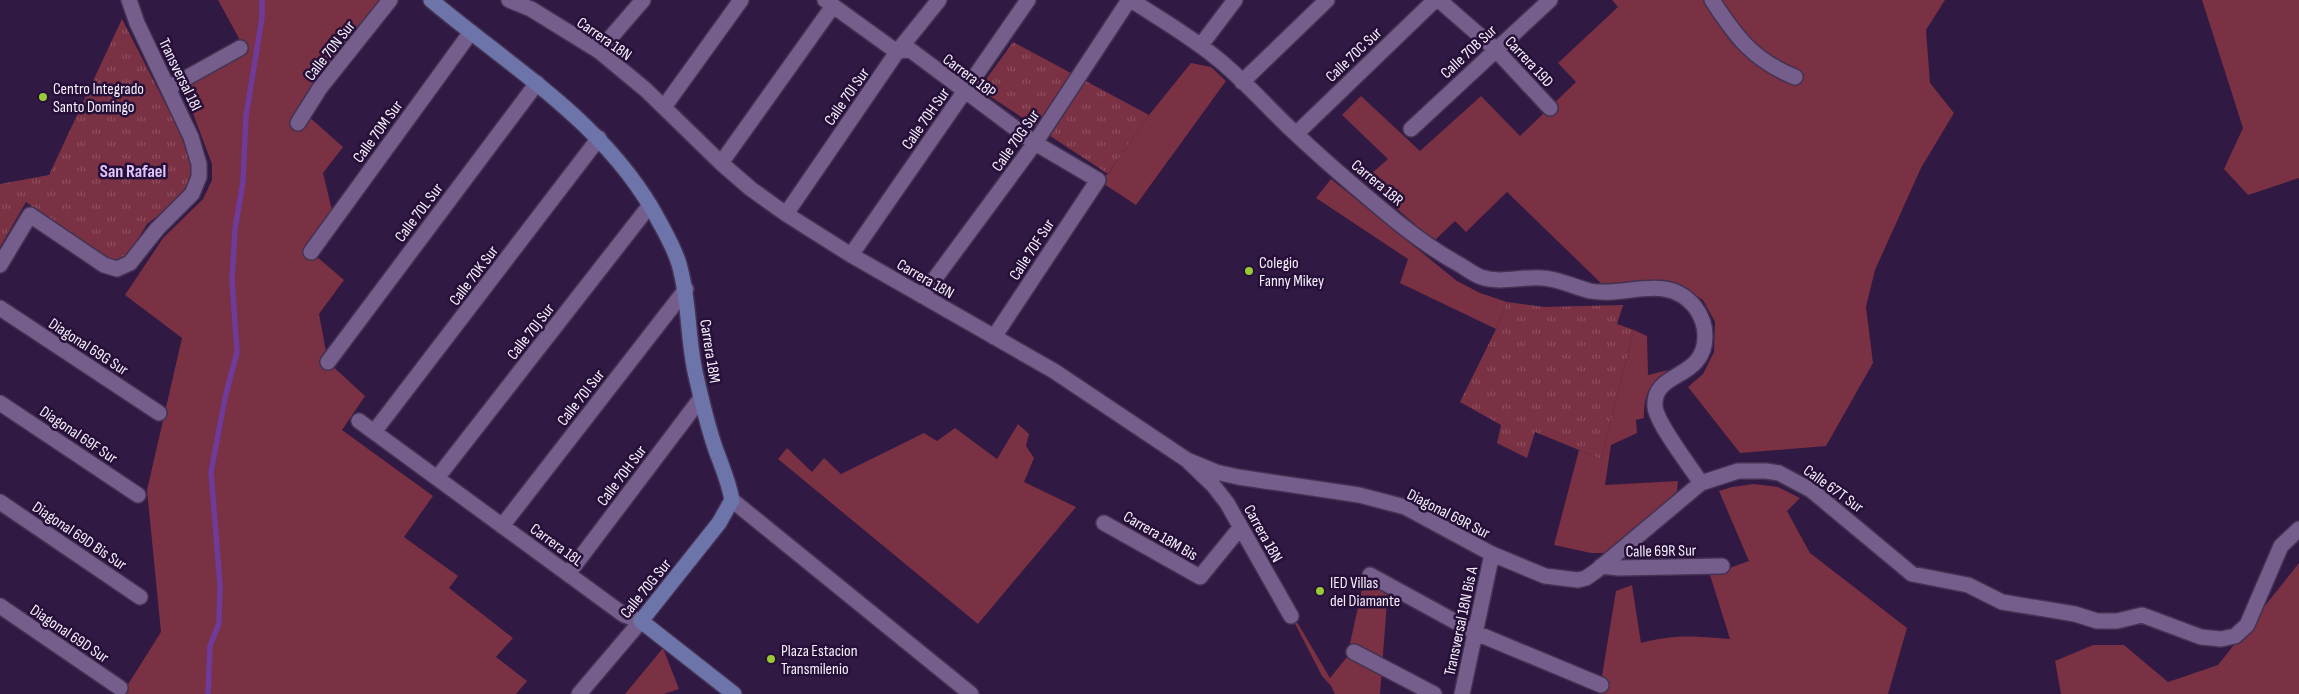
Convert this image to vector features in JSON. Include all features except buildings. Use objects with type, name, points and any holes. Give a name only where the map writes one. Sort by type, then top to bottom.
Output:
[{"type":"street","name":"Transversal 18I","points":[[0,265],[30,215],[104,265],[117,269],[130,263],[157,228],[192,194],[199,177],[199,164],[191,137],[137,22],[129,0]]},
{"type":"street","name":"Calle 70N Sur","points":[[298,123],[320,88],[390,0]]},
{"type":"street","name":"Carrera 18M","points":[[431,0],[537,83],[599,138],[627,170],[650,205],[679,263],[686,289],[691,346],[701,398],[732,500]]},
{"type":"street","name":"Carrera 18N","points":[[509,0],[535,5],[599,51],[664,107],[751,189],[786,214],[851,255],[1054,371],[1187,460],[1218,491],[1227,503],[1291,616]]},
{"type":"street","points":[[599,51],[643,0]]},
{"type":"street","points":[[664,107],[741,0]]},
{"type":"street","name":"Calle 70I Sur","points":[[786,214],[898,52],[939,0]]},
{"type":"street","name":"Calle 70H Sur","points":[[851,255],[1028,0]]},
{"type":"street","name":"Carrera 18R","points":[[1130,0],[1201,45],[1364,195],[1428,246],[1480,277],[1506,280],[1544,278],[1591,291],[1614,293],[1644,288],[1659,288],[1684,297],[1696,308],[1703,323],[1704,346],[1698,361],[1663,385],[1656,397],[1655,407],[1660,420],[1701,483]]},
{"type":"street","name":"Calle 70G Sur","points":[[922,296],[1035,143],[1130,0]]},
{"type":"street","points":[[1201,45],[1235,0]]},
{"type":"street","points":[[1242,82],[1326,0]]},
{"type":"street","name":"Calle 70C Sur","points":[[1296,134],[1435,0]]},
{"type":"street","name":"Carrera 19D","points":[[1439,0],[1495,49],[1550,108]]},
{"type":"street","name":"Calle 70B Sur","points":[[1411,129],[1550,0]]},
{"type":"street","points":[[1712,0],[1732,30],[1753,54],[1780,71],[1795,77]]},
{"type":"street","points":[[721,162],[829,3]]},
{"type":"street","name":"Carrera 18P","points":[[829,3],[898,52],[908,49],[1035,143],[1098,180]]},
{"type":"street","name":"Calle 70M Sur","points":[[311,252],[471,32]]},
{"type":"street","points":[[168,88],[240,48]]},
{"type":"street","name":"Calle 70L Sur","points":[[328,362],[537,83]]},
{"type":"street","name":"Calle 70K Sur","points":[[374,432],[599,138]]},
{"type":"street","name":"Calle 70F Sur","points":[[994,337],[1098,180]]},
{"type":"street","name":"Calle 70J Sur","points":[[437,478],[650,205]]},
{"type":"street","name":"Calle 70I Sur","points":[[502,526],[686,289]]},
{"type":"street","name":"Diagonal 69G Sur","points":[[0,308],[159,413]]},
{"type":"street","name":"Calle 70H Sur","points":[[568,574],[701,398]]},
{"type":"street","name":"Diagonal 69F Sur","points":[[0,403],[138,495]]},
{"type":"street","name":"Carrera 18L","points":[[359,421],[624,615],[641,620],[734,694]]},
{"type":"street","name":"Diagonal 69R Sur","points":[[1187,460],[1216,472],[1238,477],[1359,495],[1405,507],[1492,554],[1545,576],[1567,580],[1586,578],[1602,566]]},
{"type":"street","name":"Calle 67T Sur","points":[[1602,566],[1701,483],[1738,471],[1766,471],[1798,482],[1829,503],[1912,574],[1968,585],[2002,602],[2118,622],[2142,615],[2201,637],[2221,639],[2235,636],[2247,625],[2281,546],[2299,529]]},
{"type":"street","points":[[732,500],[971,694]]},
{"type":"street","name":"Calle 70G Sur","points":[[579,694],[719,523],[732,500]]},
{"type":"street","name":"Diagonal 69D Bis Sur","points":[[0,502],[140,597]]},
{"type":"street","name":"Carrera 18M Bis","points":[[1104,523],[1200,577],[1240,528]]},
{"type":"street","name":"Transversal 18N Bis A","points":[[1462,694],[1492,554]]},
{"type":"street","name":"Calle 69R Sur","points":[[1602,566],[1619,568],[1722,566]]},
{"type":"street","points":[[1370,575],[1476,633],[1601,685]]},
{"type":"street","name":"Diagonal 69D Sur","points":[[0,606],[120,688]]},
{"type":"street","points":[[1354,652],[1434,694]]},
{"type":"green space","points":[[218,0],[382,0],[298,107],[343,147],[323,173],[334,218],[309,250],[344,280],[319,314],[328,362],[365,396],[342,430],[433,496],[404,537],[458,576],[449,588],[513,638],[496,657],[527,681],[516,694],[122,694],[161,632],[147,490],[182,338],[125,295],[163,238],[203,199],[212,180],[212,164],[183,87],[246,51]]},
{"type":"green space","points":[[1612,0],[1945,0],[1926,30],[1930,83],[1954,113],[1921,168],[1875,270],[1866,307],[1873,363],[1826,446],[1740,453],[1688,387],[1703,374],[1714,352],[1715,322],[1703,300],[1684,288],[1658,280],[1606,288],[1507,192],[1466,232],[1455,221],[1434,241],[1364,180],[1388,159],[1342,115],[1361,96],[1420,151],[1481,96],[1520,136],[1576,82],[1558,63],[1618,7]]},
{"type":"green space","points":[[2202,0],[2299,0],[2299,178],[2248,195],[2224,169],[2243,128]]},
{"type":"green space","points":[[122,19],[186,144],[191,159],[191,174],[184,196],[147,224],[138,239],[135,250],[119,264],[103,260],[26,202],[0,247],[0,184],[49,175]]},
{"type":"green space","points":[[1013,42],[1149,115],[1108,174],[979,89]]},
{"type":"green space","points":[[1191,63],[1211,67],[1226,81],[1136,205],[1098,180],[1108,174],[1149,115]]},
{"type":"green space","points":[[1331,179],[1457,281],[1480,293],[1507,302],[1496,329],[1400,283],[1408,259],[1316,198]]},
{"type":"green space","points":[[1507,302],[1544,307],[1623,305],[1617,324],[1634,330],[1601,459],[1535,432],[1527,458],[1497,443],[1501,425],[1460,402],[1496,329]]},
{"type":"green space","points":[[1634,330],[1647,336],[1648,375],[1668,370],[1656,381],[1649,391],[1645,402],[1644,418],[1636,420],[1637,433],[1611,445],[1605,485],[1678,481],[1677,491],[1614,553],[1591,553],[1554,545],[1579,450],[1601,459]]},
{"type":"green space","points":[[1018,424],[1029,434],[1026,446],[1034,458],[1024,482],[1076,507],[978,624],[778,459],[787,448],[812,472],[824,458],[841,474],[924,433],[937,441],[955,428],[997,459]]},
{"type":"green space","points":[[1754,484],[1778,487],[1800,498],[1787,511],[1810,553],[1907,628],[1888,694],[1599,694],[1616,591],[1632,585],[1641,643],[1685,636],[1730,639],[1710,575],[1749,561],[1719,491]]},
{"type":"green space","points":[[2299,563],[2299,694],[2061,694],[2055,661],[2093,645],[2124,645],[2168,682],[2218,665]]},
{"type":"green space","points":[[1367,566],[1389,575],[1380,694],[1335,694],[1322,676],[1291,616],[1294,617],[1330,678],[1347,657]]},
{"type":"green space","points":[[663,648],[679,689],[664,694],[625,694]]},
{"type":"waterway","points":[[208,694],[210,646],[219,623],[220,585],[211,472],[225,398],[237,352],[232,280],[235,229],[243,182],[246,116],[262,18],[262,0]]},
{"type":"place","name":"Centro Integrado Santo Domingo","points":[[43,97]]},
{"type":"place","name":"Colegio Fanny Mikey","points":[[1249,271]]},
{"type":"place","name":"IED Villas del Diamante","points":[[1320,591]]},
{"type":"place","name":"Plaza Estacion Transmilenio","points":[[771,659]]},
{"type":"district","name":"San Rafael","points":[[133,171]]}]
